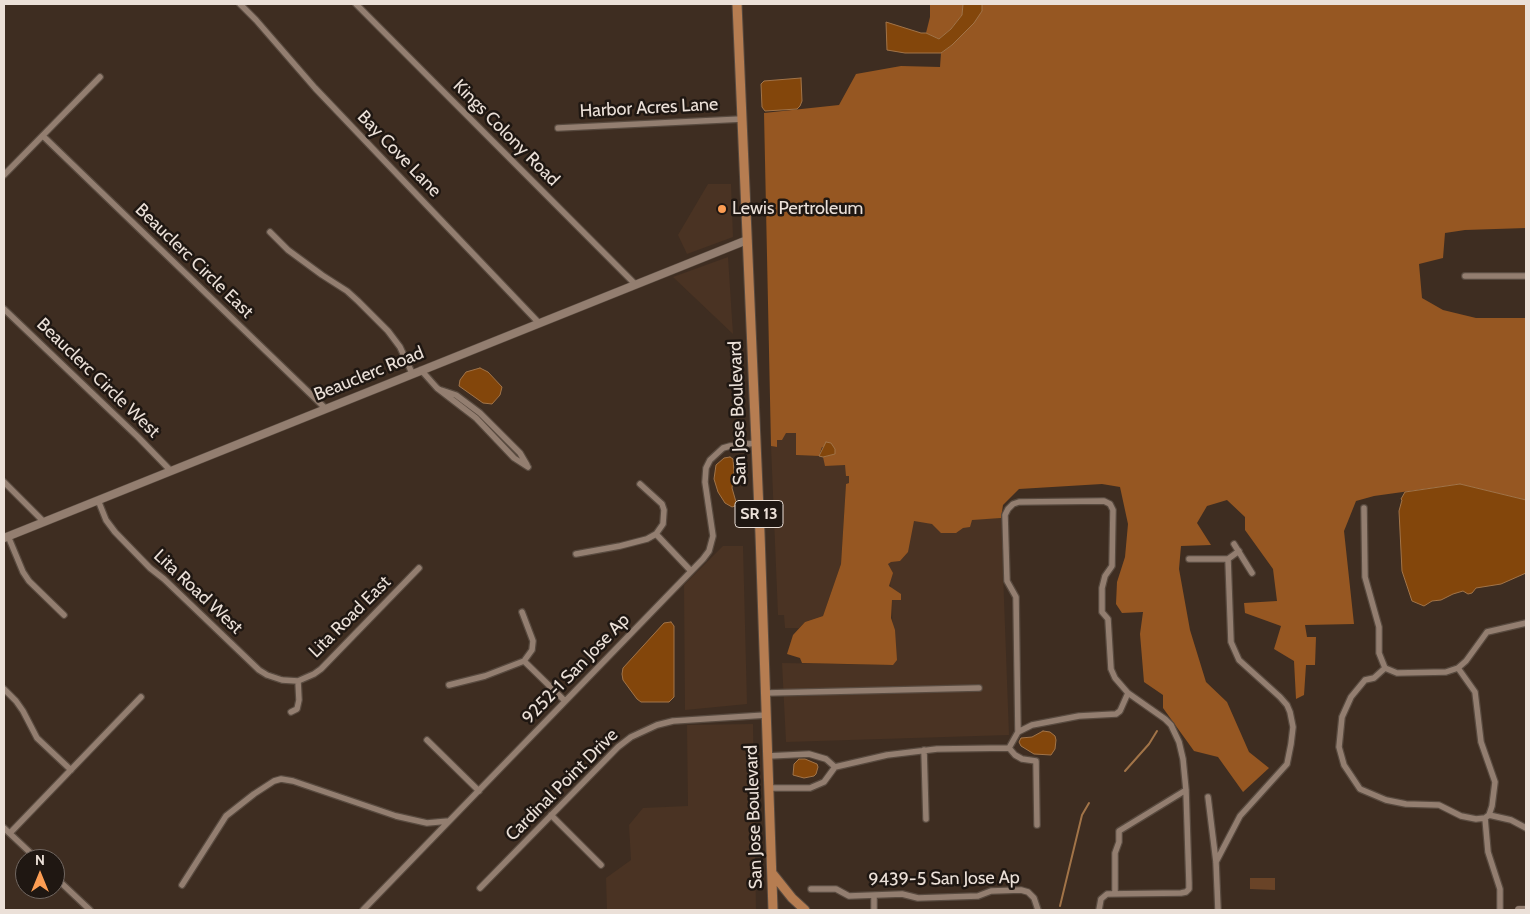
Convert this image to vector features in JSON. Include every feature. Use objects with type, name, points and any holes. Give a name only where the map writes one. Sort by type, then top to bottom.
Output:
[{"type":"main road","name":"San Jose Boulevard","points":[[737,4],[770,788],[773,910]]},
{"type":"main road","points":[[772,873],[792,898],[805,910]]},
{"type":"street","name":"Bay Cove Lane","points":[[240,4],[315,88],[539,323]]},
{"type":"street","name":"Kings Colony Road","points":[[356,4],[635,284]]},
{"type":"street","points":[[4,175],[100,77]]},
{"type":"street","name":"Harbor Acres Lane","points":[[558,128],[742,119]]},
{"type":"street","name":"Beauclerc Circle East","points":[[43,136],[325,408]]},
{"type":"street","points":[[270,232],[288,250],[322,276],[347,291],[358,301],[400,346],[412,373]]},
{"type":"street","name":"Beauclerc Road","points":[[6,537],[747,240]]},
{"type":"street","points":[[1465,276],[1526,276]]},
{"type":"street","name":"Beauclerc Circle West","points":[[4,309],[170,470]]},
{"type":"street","points":[[421,370],[437,388],[476,418],[514,458],[528,467],[520,453],[480,413],[456,395],[437,388]]},
{"type":"street","points":[[486,429],[492,424]]},
{"type":"street","name":"9252-1 San Jose Ap","points":[[363,910],[709,551],[713,536],[705,474],[710,460],[717,452],[730,446],[756,444]]},
{"type":"street","points":[[4,482],[44,522]]},
{"type":"street","points":[[576,554],[620,546],[647,539],[656,534],[663,524],[664,510],[662,504],[640,484]]},
{"type":"street","name":"Lita Road West","points":[[98,500],[106,520],[125,544],[150,568],[164,578],[259,670],[275,679],[298,681]]},
{"type":"street","points":[[1009,748],[1018,732],[1016,597],[1006,581],[1005,515],[1013,504],[1019,502],[1104,500],[1110,504],[1113,510],[1112,566],[1105,576],[1102,588],[1102,612],[1108,620],[1111,670],[1115,678],[1128,693],[1171,725],[1179,742],[1183,758],[1186,790],[1189,889],[1181,893],[1107,894],[1101,899],[1099,910]]},
{"type":"street","points":[[1364,508],[1365,577],[1379,627],[1380,653],[1385,668],[1397,673],[1446,672],[1458,668],[1466,661],[1487,632],[1526,623]]},
{"type":"street","points":[[656,534],[691,571]]},
{"type":"street","points":[[6,537],[23,572],[64,615]]},
{"type":"street","points":[[1234,544],[1252,573]]},
{"type":"street","points":[[1189,559],[1228,559],[1239,551]]},
{"type":"street","points":[[1216,862],[1240,816],[1286,764],[1290,754],[1293,727],[1287,705],[1239,660],[1231,642],[1228,559]]},
{"type":"street","name":"Lita Road East","points":[[298,681],[321,669],[419,568]]},
{"type":"street","points":[[449,685],[485,676],[524,661],[532,650],[533,641],[522,612]]},
{"type":"street","points":[[524,661],[565,701]]},
{"type":"street","points":[[1385,668],[1374,678],[1365,680],[1351,697],[1342,717],[1339,747],[1344,764],[1360,789],[1386,800],[1406,804],[1439,805],[1461,816],[1476,819],[1487,817],[1510,820],[1526,828]]},
{"type":"street","points":[[1458,668],[1475,692],[1481,742],[1495,782],[1495,794],[1487,817],[1488,852],[1500,889],[1500,910]]},
{"type":"street","points":[[291,712],[297,709],[300,700],[298,681]]},
{"type":"street","points":[[4,688],[23,711],[37,738],[71,770]]},
{"type":"street","points":[[766,693],[979,688]]},
{"type":"street","points":[[1018,732],[1032,725],[1060,719],[1116,714],[1120,711],[1128,693]]},
{"type":"street","points":[[10,833],[141,697]]},
{"type":"street","name":"Cardinal Point Drive","points":[[480,888],[618,747],[642,731],[673,721],[766,715]]},
{"type":"street","points":[[427,740],[479,791]]},
{"type":"street","points":[[770,788],[810,788],[824,782],[835,767],[880,756],[924,750],[1009,748]]},
{"type":"street","points":[[1009,748],[1022,759],[1036,761],[1037,825]]},
{"type":"street","points":[[924,750],[926,819]]},
{"type":"street","points":[[768,756],[809,754],[826,759],[835,767]]},
{"type":"street","points":[[182,885],[226,816],[254,794],[274,781],[281,779],[396,816],[427,822],[450,821]]},
{"type":"street","points":[[1115,894],[1115,853],[1119,842],[1119,831],[1186,790]]},
{"type":"street","points":[[1208,797],[1216,862],[1218,910]]},
{"type":"street","points":[[551,816],[601,865]]},
{"type":"street","points":[[4,828],[27,849]]},
{"type":"street","points":[[65,886],[90,910]]},
{"type":"street","name":"9439-5 San Jose Ap","points":[[811,889],[836,889],[849,896],[902,894],[918,898],[978,896],[991,891],[1021,890],[1028,892],[1034,898],[1038,910]]},
{"type":"street","points":[[874,896],[874,910]]},
{"type":"street","points":[[1519,910],[1526,910]]},
{"type":"shaded area","points":[[930,4],[963,4],[962,15],[951,29],[939,39],[926,33],[930,17]]},
{"type":"shaded area","points":[[963,4],[982,4],[982,11],[974,23],[941,53],[905,53],[887,50],[886,22],[926,33],[939,39],[951,29],[962,15]]},
{"type":"shaded area","points":[[982,4],[1526,4],[1526,228],[1465,230],[1445,233],[1443,258],[1419,264],[1422,298],[1443,310],[1476,318],[1526,318],[1526,500],[1460,484],[1374,496],[1356,501],[1344,531],[1354,624],[1305,625],[1307,637],[1316,637],[1315,665],[1306,665],[1304,695],[1296,699],[1294,661],[1274,649],[1281,626],[1245,613],[1244,603],[1277,601],[1273,569],[1245,530],[1245,517],[1227,500],[1207,506],[1197,523],[1211,545],[1181,546],[1179,569],[1190,630],[1206,682],[1227,702],[1249,752],[1269,768],[1243,792],[1218,757],[1194,751],[1163,708],[1163,695],[1144,682],[1140,634],[1143,612],[1122,613],[1116,604],[1117,582],[1125,557],[1128,524],[1120,487],[1102,484],[1019,489],[1003,505],[1001,518],[972,520],[970,527],[963,528],[956,533],[941,533],[932,524],[914,521],[908,552],[900,561],[888,564],[893,573],[889,586],[901,594],[901,600],[892,600],[891,618],[895,630],[897,660],[893,665],[802,663],[800,658],[787,654],[793,635],[805,622],[823,616],[841,564],[846,484],[849,483],[849,476],[846,476],[845,465],[825,466],[823,457],[835,454],[822,447],[819,456],[796,455],[796,433],[786,433],[782,440],[777,440],[777,447],[771,446],[764,113],[839,105],[856,74],[901,66],[940,67],[941,53],[952,45],[982,11]]},
{"type":"shaded area","points":[[801,78],[802,101],[797,109],[765,111],[762,107],[761,84],[764,81]]},
{"type":"shaded area","points":[[708,184],[731,184],[733,237],[687,254],[678,235]]},
{"type":"shaded area","points":[[728,257],[733,334],[673,277]]},
{"type":"shaded area","points":[[480,368],[488,372],[502,387],[500,395],[492,404],[483,403],[459,386],[460,380],[466,372]]},
{"type":"shaded area","points":[[786,433],[796,433],[796,455],[823,456],[845,465],[849,476],[849,483],[846,484],[841,564],[823,616],[805,622],[799,628],[785,628],[784,615],[778,615],[771,446],[777,447],[777,440]]},
{"type":"shaded area","points":[[826,442],[831,443],[835,449],[835,454],[819,456]]},
{"type":"shaded area","points":[[730,457],[733,459],[732,488],[736,502],[735,506],[732,507],[725,503],[718,492],[714,479],[716,465],[724,458]]},
{"type":"shaded area","points":[[1460,484],[1526,500],[1526,573],[1501,584],[1476,588],[1472,593],[1468,594],[1463,591],[1441,600],[1432,601],[1424,606],[1412,601],[1402,571],[1399,511],[1401,499],[1405,492]]},
{"type":"shaded area","points":[[1001,518],[1009,735],[786,742],[782,663],[893,665],[892,600],[888,564],[914,521]]},
{"type":"shaded area","points":[[723,546],[743,546],[747,704],[685,710],[684,585]]},
{"type":"shaded area","points":[[671,622],[674,626],[674,697],[669,702],[641,702],[623,680],[623,668],[664,623]]},
{"type":"shaded area","points":[[753,724],[756,910],[607,910],[606,878],[631,860],[629,825],[643,808],[688,806],[687,725]]},
{"type":"shaded area","points":[[1043,731],[1050,732],[1055,736],[1055,749],[1051,755],[1034,754],[1021,746],[1019,742],[1021,738],[1032,737]]},
{"type":"shaded area","points":[[799,759],[805,759],[817,764],[818,767],[814,776],[804,778],[793,775],[794,764]]},
{"type":"shaded area","points":[[1250,878],[1275,878],[1275,890],[1250,889]]},
{"type":"waterway","points":[[1125,771],[1149,744],[1157,731]]},
{"type":"waterway","points":[[1060,906],[1082,815],[1089,803]]},
{"type":"place","name":"Lewis Pertroleum","points":[[722,209]]}]
